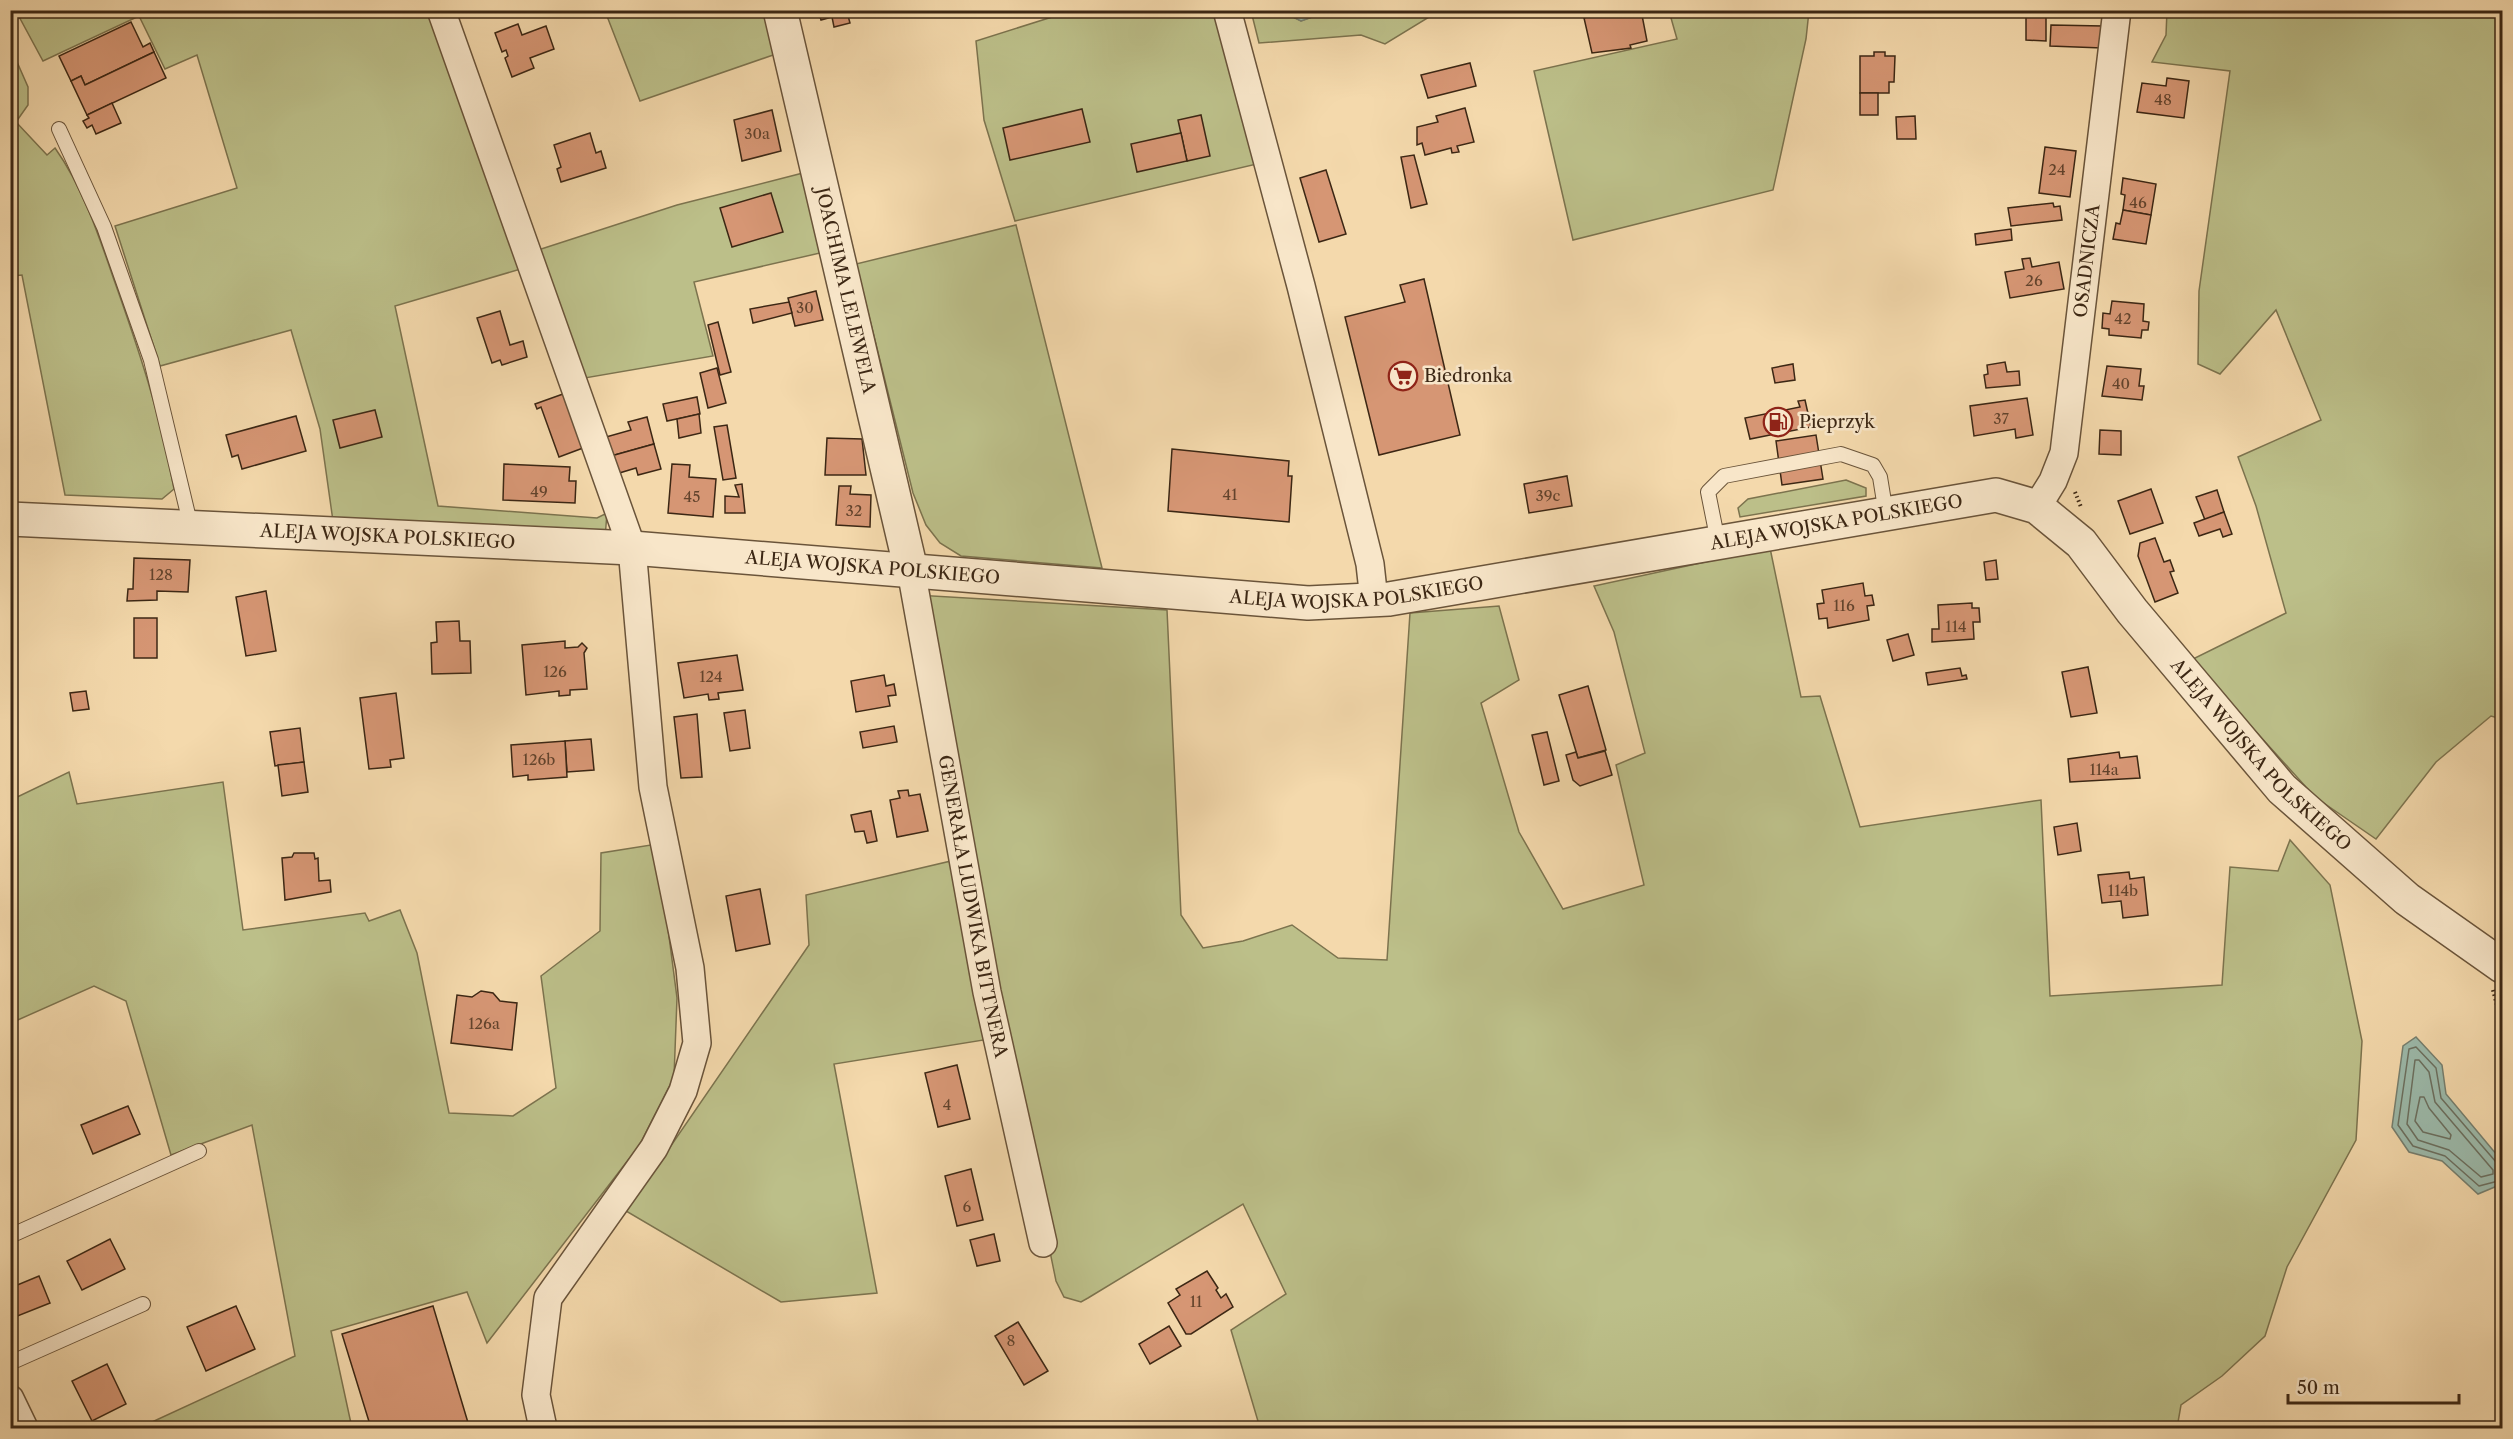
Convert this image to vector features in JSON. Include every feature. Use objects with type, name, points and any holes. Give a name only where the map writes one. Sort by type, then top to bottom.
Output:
[{"type":"street","points":[[441,10],[632,548],[653,787],[690,969],[697,1042],[683,1091],[654,1148],[548,1298],[536,1395],[543,1428]]},
{"type":"street","name":"JOACHIMA LELEWELA","points":[[780,10],[911,570]]},
{"type":"street","points":[[1227,10],[1301,286],[1370,564],[1374,600]]},
{"type":"street","name":"OSADNICZA","points":[[2037,507],[2053,481],[2064,453],[2117,10]]},
{"type":"street","name":"ALEJA WOJSKA POLSKIEGO","points":[[10,519],[632,548],[1308,603],[1374,600],[1996,495],[2037,507],[2081,543],[2132,611],[2282,789],[2407,899],[2502,966]]},
{"type":"street","name":"GENERAŁA LUDWIKA BITTNERA","points":[[911,570],[987,992],[1043,1243]]},
{"type":"street","points":[[10,1399],[24,1428]]},
{"type":"lane","points":[[59,129],[104,227],[151,360],[191,527]]},
{"type":"lane","points":[[1718,542],[1707,492],[1724,476],[1841,454],[1872,465],[1880,477],[1886,514]]},
{"type":"lane","points":[[10,1236],[199,1151]]},
{"type":"lane","points":[[10,1363],[144,1304]]},
{"type":"green space","points":[[2319,10],[2341,14],[2342,10],[2502,11],[2502,719],[2491,716],[2436,762],[2376,839],[2315,797],[2191,660],[2286,613],[2256,506],[2238,457],[2321,420],[2276,310],[2220,374],[2198,364],[2199,291],[2230,71],[2152,62],[2166,35],[2167,11]]},
{"type":"green space","points":[[16,11],[430,11],[524,268],[395,306],[438,506],[597,518],[607,513],[605,538],[333,521],[320,429],[291,330],[160,366],[115,226],[237,188],[197,55],[165,69],[139,16],[43,61]]},
{"type":"green space","points":[[605,11],[764,11],[776,54],[640,101]]},
{"type":"green space","points":[[1071,11],[1219,11],[1261,163],[1015,221],[984,120],[976,41]]},
{"type":"green space","points":[[1251,11],[1281,11],[1301,21],[1329,11],[1439,11],[1385,44],[1361,35],[1259,43]]},
{"type":"green space","points":[[1669,11],[1809,11],[1806,39],[1773,190],[1573,240],[1534,71],[1677,39]]},
{"type":"green space","points":[[10,46],[28,87],[28,105],[16,122],[47,155],[55,148],[65,163],[95,227],[131,329],[156,408],[174,489],[162,499],[65,495],[22,275],[11,276]]},
{"type":"green space","points":[[803,173],[820,253],[694,282],[713,356],[579,379],[535,251],[677,205]]},
{"type":"green space","points":[[1016,225],[1102,568],[961,556],[940,543],[926,525],[913,493],[856,264]]},
{"type":"green space","points":[[1846,480],[1866,488],[1866,496],[1740,517],[1738,508],[1748,499]]},
{"type":"green space","points":[[1770,548],[1801,697],[1820,696],[1860,827],[2041,800],[2050,996],[2222,985],[2230,867],[2278,871],[2290,840],[2330,885],[2362,1041],[2356,1140],[2287,1267],[2265,1336],[2222,1376],[2181,1405],[2177,1428],[1260,1428],[1231,1330],[1286,1294],[1243,1204],[1081,1302],[1064,1297],[1056,1281],[916,595],[1167,610],[1181,915],[1203,948],[1243,941],[1292,925],[1338,958],[1387,960],[1410,613],[1499,606],[1519,680],[1481,703],[1519,832],[1563,909],[1644,885],[1616,765],[1645,753],[1614,632],[1594,586]]},
{"type":"green space","points":[[69,772],[77,804],[223,782],[243,930],[365,913],[369,921],[400,910],[417,953],[449,1113],[513,1116],[556,1088],[541,976],[600,931],[601,853],[657,844],[677,998],[674,1077],[639,1146],[487,1343],[467,1292],[331,1331],[352,1428],[139,1428],[295,1356],[252,1125],[171,1155],[126,1001],[94,986],[11,1023],[11,800]]},
{"type":"green space","points":[[951,861],[990,1039],[834,1064],[877,1293],[781,1302],[626,1211],[809,945],[806,895]]},
{"type":"water","points":[[1281,11],[1329,11],[1301,21]]},
{"type":"water","points":[[2416,1037],[2442,1065],[2446,1094],[2502,1161],[2502,1184],[2478,1194],[2442,1161],[2409,1152],[2392,1127],[2403,1046]]},
{"type":"building","points":[[818,10],[855,10],[847,12],[850,23],[834,27],[832,17],[821,20]]},
{"type":"building","points":[[1608,10],[1641,10],[1647,41],[1630,45],[1631,48],[1592,53],[1584,18]]},
{"type":"building","points":[[2022,10],[2053,10],[2046,13],[2046,41],[2026,40],[2026,13]]},
{"type":"building","points":[[131,22],[143,47],[150,43],[154,52],[85,85],[81,76],[71,81],[59,56]]},
{"type":"building","points":[[518,24],[522,35],[546,26],[554,49],[530,58],[534,68],[512,77],[505,58],[508,56],[506,50],[502,52],[495,33]]},
{"type":"building","points":[[2051,25],[2103,26],[2102,48],[2050,46]]},
{"type":"building","points":[[154,52],[166,78],[87,115],[71,81],[81,76],[85,85]]},
{"type":"building","points":[[1874,52],[1885,52],[1885,56],[1895,56],[1894,82],[1889,82],[1889,93],[1860,93],[1860,56],[1874,56]]},
{"type":"building","points":[[1470,63],[1476,86],[1428,98],[1421,75]]},
{"type":"building","points":[[2167,78],[2189,81],[2184,118],[2137,112],[2142,83],[2166,86]]},
{"type":"building","points":[[1860,93],[1878,93],[1878,115],[1860,115]]},
{"type":"building","points":[[112,103],[121,123],[96,134],[92,125],[87,128],[83,121],[89,118],[87,115]]},
{"type":"building","points":[[1465,108],[1474,142],[1457,146],[1459,152],[1452,153],[1451,148],[1425,155],[1422,143],[1417,145],[1417,127],[1438,122],[1436,116]]},
{"type":"building","points":[[1082,109],[1090,142],[1010,160],[1003,128]]},
{"type":"building","points":[[772,110],[781,151],[742,161],[734,120]]},
{"type":"building","points":[[1201,115],[1210,156],[1187,161],[1178,120]]},
{"type":"building","points":[[1915,116],[1916,139],[1897,139],[1896,117]]},
{"type":"building","points":[[590,133],[596,153],[601,151],[606,168],[561,182],[557,169],[561,167],[554,145]]},
{"type":"building","points":[[1181,133],[1187,161],[1137,172],[1131,144]]},
{"type":"building","points":[[2045,147],[2076,151],[2070,197],[2039,193]]},
{"type":"building","points":[[1414,155],[1427,204],[1411,208],[1401,157]]},
{"type":"building","points":[[1326,170],[1346,234],[1319,242],[1300,178]]},
{"type":"building","points":[[2123,178],[2156,184],[2151,215],[2123,210],[2125,195],[2121,194]]},
{"type":"building","points":[[771,193],[783,232],[732,247],[720,208]]},
{"type":"building","points":[[2053,203],[2054,207],[2060,206],[2062,220],[2011,226],[2008,208]]},
{"type":"building","points":[[2123,210],[2151,215],[2146,244],[2113,239],[2116,223],[2120,224]]},
{"type":"building","points":[[2011,229],[2012,240],[1976,245],[1975,234]]},
{"type":"building","points":[[2030,258],[2032,267],[2059,262],[2064,289],[2010,298],[2005,272],[2024,269],[2022,259]]},
{"type":"building","name":"Biedronka","points":[[1424,279],[1460,435],[1379,455],[1345,317],[1405,302],[1400,285]]},
{"type":"building","points":[[816,291],[823,320],[795,326],[788,298]]},
{"type":"building","points":[[2112,301],[2144,304],[2143,321],[2149,322],[2148,330],[2142,330],[2141,338],[2109,335],[2109,329],[2102,328],[2103,313],[2110,314]]},
{"type":"building","points":[[789,302],[792,313],[753,323],[750,309]]},
{"type":"building","points":[[500,311],[510,345],[523,341],[527,357],[502,365],[500,360],[492,363],[477,318]]},
{"type":"building","points":[[718,322],[731,372],[720,375],[708,325]]},
{"type":"building","points":[[2005,362],[2007,372],[2019,371],[2020,385],[1986,388],[1984,375],[1988,374],[1987,365]]},
{"type":"building","points":[[1793,364],[1795,380],[1775,383],[1772,368]]},
{"type":"building","points":[[2107,366],[2141,369],[2139,386],[2144,386],[2142,400],[2102,396]]},
{"type":"building","points":[[717,368],[726,403],[708,408],[700,373]]},
{"type":"building","points":[[563,394],[583,448],[559,457],[541,407],[537,409],[535,404]]},
{"type":"building","points":[[697,397],[700,414],[667,421],[663,404]]},
{"type":"building","points":[[2027,398],[2033,435],[2016,438],[2015,429],[1974,436],[1970,406]]},
{"type":"building","name":"Pieprzyk","points":[[1805,400],[1811,427],[1750,439],[1745,418],[1800,407],[1798,401]]},
{"type":"building","points":[[375,410],[382,437],[340,448],[333,420]]},
{"type":"building","points":[[699,414],[701,433],[679,438],[677,419]]},
{"type":"building","points":[[296,416],[306,451],[242,469],[238,455],[232,457],[226,435]]},
{"type":"building","points":[[647,417],[654,444],[611,456],[606,437],[631,430],[628,422]]},
{"type":"building","points":[[727,425],[736,478],[723,480],[714,427]]},
{"type":"building","points":[[2100,430],[2121,431],[2121,455],[2099,454]]},
{"type":"building","points":[[1816,435],[1823,479],[1782,485],[1776,441]]},
{"type":"building","points":[[827,438],[862,439],[866,475],[825,475]]},
{"type":"building","points":[[654,444],[661,469],[638,475],[636,468],[616,474],[611,456]]},
{"type":"building","points":[[1172,449],[1289,461],[1288,476],[1292,476],[1289,522],[1168,511]]},
{"type":"building","points":[[504,464],[570,467],[569,481],[576,481],[575,503],[503,500]]},
{"type":"building","points":[[672,464],[690,465],[689,477],[716,479],[713,517],[668,513]]},
{"type":"building","points":[[1567,476],[1572,506],[1529,513],[1524,484]]},
{"type":"building","points":[[742,484],[745,513],[725,513],[725,496],[739,497],[735,485]]},
{"type":"building","points":[[839,486],[851,486],[850,494],[871,495],[870,527],[836,525]]},
{"type":"building","points":[[2151,489],[2163,523],[2130,534],[2118,501]]},
{"type":"building","points":[[2217,490],[2224,512],[2205,520],[2196,497]]},
{"type":"building","points":[[2224,512],[2232,534],[2223,537],[2220,529],[2199,536],[2194,523]]},
{"type":"building","points":[[2155,538],[2164,562],[2170,560],[2174,571],[2170,572],[2178,593],[2155,602],[2138,556],[2140,543]]},
{"type":"building","points":[[134,558],[190,560],[188,592],[157,591],[157,600],[127,601],[128,589],[133,589]]},
{"type":"building","points":[[1996,560],[1998,579],[1986,580],[1984,562]]},
{"type":"building","points":[[1863,583],[1865,596],[1872,595],[1874,605],[1867,606],[1869,620],[1828,628],[1827,618],[1819,619],[1817,604],[1824,603],[1822,590]]},
{"type":"building","points":[[266,591],[276,651],[246,656],[236,597]]},
{"type":"building","points":[[1972,603],[1972,608],[1979,608],[1980,622],[1973,622],[1974,639],[1932,642],[1932,629],[1939,629],[1938,605]]},
{"type":"building","points":[[134,618],[157,618],[157,658],[134,658]]},
{"type":"building","points":[[459,621],[460,641],[470,641],[471,673],[432,674],[431,643],[437,642],[436,622]]},
{"type":"building","points":[[1908,634],[1914,655],[1893,661],[1887,640]]},
{"type":"building","points":[[565,641],[565,648],[578,647],[582,643],[587,648],[584,653],[587,689],[570,690],[570,695],[559,696],[559,691],[526,695],[522,645]]},
{"type":"building","points":[[737,655],[743,690],[718,693],[719,699],[709,700],[708,694],[684,698],[678,663]]},
{"type":"building","points":[[2088,667],[2097,713],[2071,717],[2062,672]]},
{"type":"building","points":[[1960,668],[1962,676],[1966,675],[1967,679],[1928,685],[1926,673]]},
{"type":"building","points":[[884,675],[886,686],[894,684],[896,695],[888,696],[890,706],[856,712],[851,681]]},
{"type":"building","points":[[1588,686],[1606,750],[1578,758],[1559,695]]},
{"type":"building","points":[[86,691],[89,709],[73,711],[70,693]]},
{"type":"building","points":[[396,693],[404,758],[390,760],[391,767],[369,769],[360,698]]},
{"type":"building","points":[[745,710],[750,748],[730,751],[724,713]]},
{"type":"building","points":[[697,714],[702,777],[681,778],[674,717]]},
{"type":"building","points":[[894,726],[897,742],[863,748],[860,732]]},
{"type":"building","points":[[300,728],[304,762],[275,766],[270,732]]},
{"type":"building","points":[[1547,732],[1559,781],[1544,785],[1532,735]]},
{"type":"building","points":[[591,739],[594,770],[567,772],[565,741]]},
{"type":"building","points":[[565,741],[567,777],[528,780],[528,775],[513,777],[511,745]]},
{"type":"building","points":[[1605,751],[1612,775],[1580,786],[1573,780],[1566,755],[1576,752],[1578,758]]},
{"type":"building","points":[[2119,752],[2120,758],[2137,756],[2140,778],[2070,782],[2068,759]]},
{"type":"building","points":[[304,762],[308,792],[282,796],[278,765]]},
{"type":"building","points":[[908,790],[909,796],[920,794],[928,831],[897,837],[890,800],[900,798],[898,791]]},
{"type":"building","points":[[871,811],[877,841],[867,843],[864,831],[855,832],[851,815]]},
{"type":"building","points":[[2077,823],[2081,851],[2058,855],[2054,827]]},
{"type":"building","points":[[294,853],[314,853],[315,859],[318,858],[319,881],[330,880],[331,892],[285,900],[282,858],[292,857]]},
{"type":"building","points":[[2129,872],[2130,879],[2144,877],[2148,915],[2123,918],[2121,901],[2102,903],[2098,875]]},
{"type":"building","points":[[760,889],[770,944],[736,951],[726,896]]},
{"type":"building","points":[[481,991],[493,993],[500,1001],[517,1003],[512,1050],[451,1043],[457,995],[472,997]]},
{"type":"building","points":[[957,1065],[970,1119],[938,1127],[925,1073]]},
{"type":"building","points":[[128,1106],[140,1134],[93,1154],[81,1125]]},
{"type":"building","points":[[971,1169],[983,1220],[957,1226],[945,1176]]},
{"type":"building","points":[[994,1234],[1000,1261],[977,1266],[970,1240]]},
{"type":"building","points":[[110,1239],[125,1269],[82,1290],[67,1261]]},
{"type":"building","points":[[1207,1271],[1218,1288],[1216,1290],[1221,1298],[1226,1294],[1233,1307],[1191,1334],[1186,1334],[1168,1303],[1180,1295],[1176,1289]]},
{"type":"building","points":[[39,1276],[50,1303],[10,1319],[10,1288]]},
{"type":"building","points":[[236,1306],[255,1349],[206,1371],[187,1327]]},
{"type":"building","points":[[433,1306],[469,1426],[460,1428],[371,1428],[342,1334]]},
{"type":"building","points":[[1018,1322],[1048,1371],[1024,1385],[995,1336]]},
{"type":"building","points":[[1169,1326],[1181,1346],[1150,1364],[1139,1344]]},
{"type":"building","points":[[107,1364],[126,1404],[92,1421],[72,1381]]},
{"type":"place","name":"Biedronka","points":[[1403,376]]},
{"type":"place","name":"Pieprzyk","points":[[1778,422]]}]
